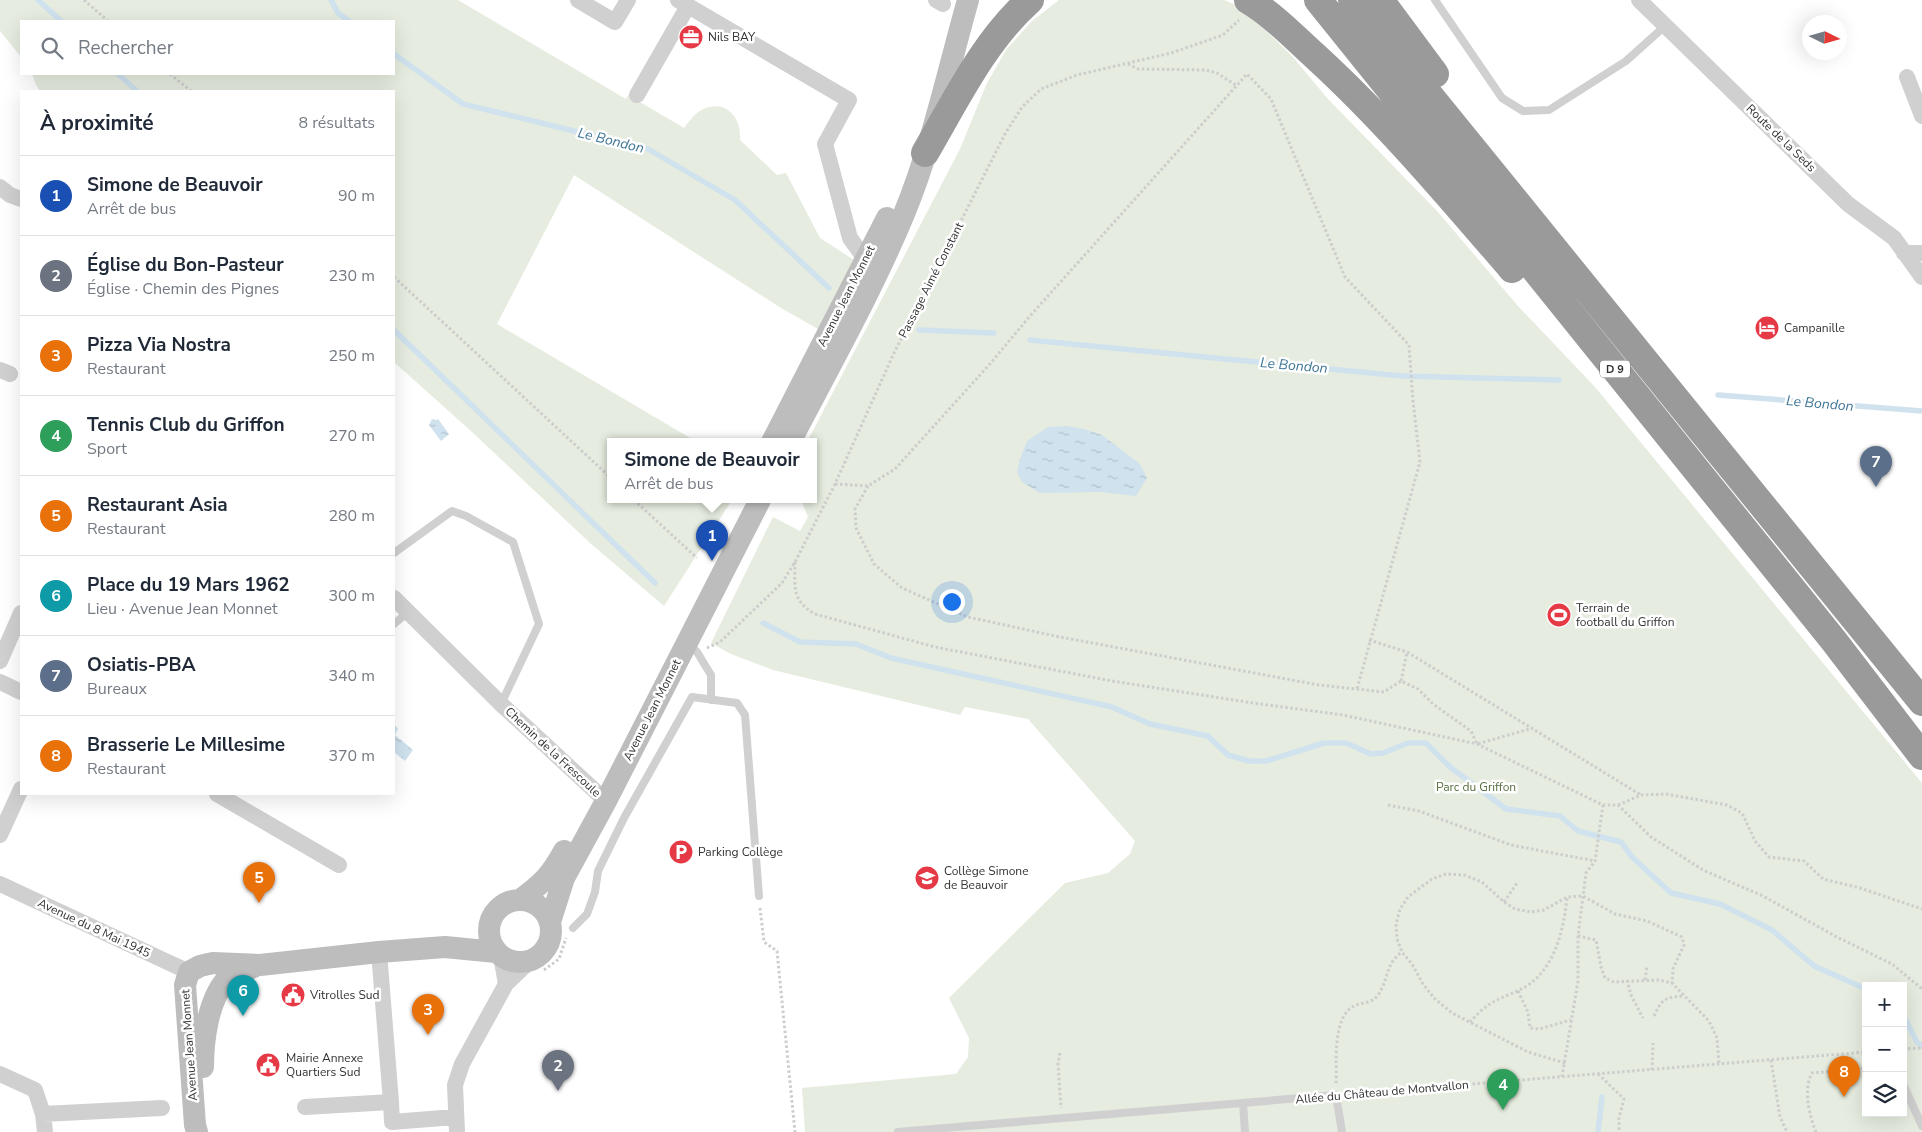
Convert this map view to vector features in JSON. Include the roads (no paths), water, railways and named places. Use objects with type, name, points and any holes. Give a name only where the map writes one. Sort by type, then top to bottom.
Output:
[{"type":"highway","points":[[925,152],[998,34],[1014,14],[1030,0]]},
{"type":"highway","name":"D 9","points":[[1318,0],[1834,641],[1918,751]]},
{"type":"highway","name":"D 9","points":[[1352,0],[1922,702]]},
{"type":"highway","points":[[1380,0],[1683,408]]},
{"type":"highway","points":[[1246,7],[1285,28],[1329,69],[1411,152],[1834,641]]},
{"type":"street","points":[[578,0],[615,22],[628,0]]},
{"type":"street","name":"Avenue Jean Monnet","points":[[792,438],[859,288],[904,214],[925,152],[968,0]]},
{"type":"street","name":"Route de la Seds","points":[[1638,0],[1848,204],[1894,238],[1922,277]]},
{"type":"street","points":[[637,95],[683,3],[848,100],[825,144],[850,238],[865,259]]},
{"type":"street","points":[[1907,77],[1922,116]]},
{"type":"street","name":"Avenue Jean Monnet","points":[[859,288],[865,259],[925,152]]},
{"type":"street","points":[[0,187],[10,195],[20,199]]},
{"type":"street","points":[[1904,253],[1922,253]]},
{"type":"street","name":"Avenue Jean Monnet","points":[[774,438],[842,325]]},
{"type":"street","name":"Avenue Jean Monnet","points":[[550,922],[564,878],[600,796],[699,602],[742,503]]},
{"type":"street","name":"Avenue Jean Monnet","points":[[520,900],[540,886],[552,872],[696,648],[699,602],[758,503]]},
{"type":"street","name":"Chemin de la Frescoule","points":[[395,599],[501,704],[600,796]]},
{"type":"street","points":[[0,661],[20,615]]},
{"type":"street","points":[[0,682],[20,692]]},
{"type":"street","points":[[0,835],[20,791]]},
{"type":"street","points":[[219,795],[339,865]]},
{"type":"street","name":"Avenue du 8 Mai 1945","points":[[0,884],[189,972]]},
{"type":"street","points":[[379,952],[392,1122],[456,1124],[456,1085],[462,1064],[506,984],[529,962],[538,957],[550,941],[552,931],[550,922],[546,913],[539,906],[530,901],[510,901],[500,906],[489,924],[491,944],[499,954],[509,961],[529,962]]},
{"type":"street","name":"Avenue Jean Monnet","points":[[445,948],[489,924]]},
{"type":"street","name":"Avenue Jean Monnet","points":[[197,1132],[184,984],[189,972],[200,966],[213,963],[260,965],[379,952],[445,948],[499,954]]},
{"type":"street","points":[[499,954],[506,984]]},
{"type":"street","name":"Avenue Jean Monnet","points":[[202,1132],[203,1044],[214,1000],[227,978],[260,965]]},
{"type":"street","points":[[203,1044],[197,1004],[189,972],[227,978]]},
{"type":"street","points":[[0,1074],[35,1090],[43,1114],[45,1132]]},
{"type":"street","points":[[305,1107],[391,1102]]},
{"type":"street","points":[[43,1114],[162,1108]]},
{"type":"lane","points":[[1435,0],[1502,98],[1523,111],[1549,110],[1626,61],[1665,26]]},
{"type":"lane","name":"Chemin de la Frescoule","points":[[395,552],[452,511],[466,516],[513,542],[539,624],[501,704]]},
{"type":"lane","points":[[395,623],[408,612]]},
{"type":"lane","points":[[696,648],[711,676],[711,700]]},
{"type":"lane","points":[[573,928],[587,914],[595,892],[598,871],[671,731],[692,697],[737,703],[745,715],[759,896]]},
{"type":"lane","points":[[1907,1093],[1922,1126]]},
{"type":"lane","name":"Allée du Château de Montvallon","points":[[898,1132],[1336,1095],[1342,1132]]},
{"type":"lane","points":[[1244,1104],[1245,1132]]},
{"type":"water","points":[[432,419],[438,419],[449,434],[441,441],[429,425]]},
{"type":"water","points":[[1066,426],[1102,435],[1140,464],[1147,478],[1136,496],[1102,492],[1040,493],[1022,482],[1017,472],[1027,441],[1048,427]]},
{"type":"water","points":[[395,735],[413,750],[405,761],[395,753]]},
{"type":"waterway","points":[[38,0],[60,20]]},
{"type":"waterway","name":"Le Bondon","points":[[331,0],[338,13],[348,20]]},
{"type":"waterway","name":"Le Bondon","points":[[395,55],[463,104],[648,149],[735,200],[829,288]]},
{"type":"waterway","points":[[119,75],[136,90]]},
{"type":"waterway","name":"Le Bondon","points":[[919,330],[994,333]]},
{"type":"waterway","points":[[395,331],[655,583]]},
{"type":"waterway","name":"Le Bondon","points":[[1030,340],[1402,376],[1559,380]]},
{"type":"waterway","name":"Le Bondon","points":[[1718,395],[1922,411]]},
{"type":"waterway","points":[[763,623],[800,642],[856,644],[891,658],[1112,707],[1150,724],[1208,736],[1228,755],[1249,761],[1266,761],[1324,743],[1346,743],[1371,754],[1383,753],[1408,743],[1426,743],[1450,767],[1506,809],[1560,816],[1578,831],[1621,842],[1632,857],[1671,893],[1720,904],[1772,930],[1814,966],[1862,987]]},
{"type":"waterway","points":[[1907,1023],[1917,1042],[1922,1046]]},
{"type":"waterway","points":[[1598,1132],[1602,1097]]},
{"type":"place","name":"Nils BAY","points":[[691,37]]},
{"type":"place","name":"Campanille","points":[[1767,328]]},
{"type":"place","name":"Osiatis-PBA","points":[[1876,487]]},
{"type":"place","name":"Simone de Beauvoir","points":[[712,561]]},
{"type":"place","name":"Terrain de football du Griffon","points":[[1559,615]]},
{"type":"place","name":"Parking Collège","points":[[681,852]]},
{"type":"place","name":"Collège Simone de Beauvoir","points":[[927,878]]},
{"type":"place","name":"Restaurant Asia","points":[[259,903]]},
{"type":"place","name":"Vitrolles Sud","points":[[293,995]]},
{"type":"place","name":"Place du 19 Mars 1962","points":[[243,1016]]},
{"type":"place","name":"Pizza Via Nostra","points":[[428,1035]]},
{"type":"place","name":"Mairie Annexe Quartiers Sud","points":[[268,1065]]},
{"type":"place","name":"Église du Bon-Pasteur","points":[[558,1091]]},
{"type":"place","name":"Brasserie Le Millesime","points":[[1844,1097]]},
{"type":"place","name":"Tennis Club du Griffon","points":[[1503,1110]]},
{"type":"park label","name":"Parc du Griffon","points":[[1476,787]]}]
